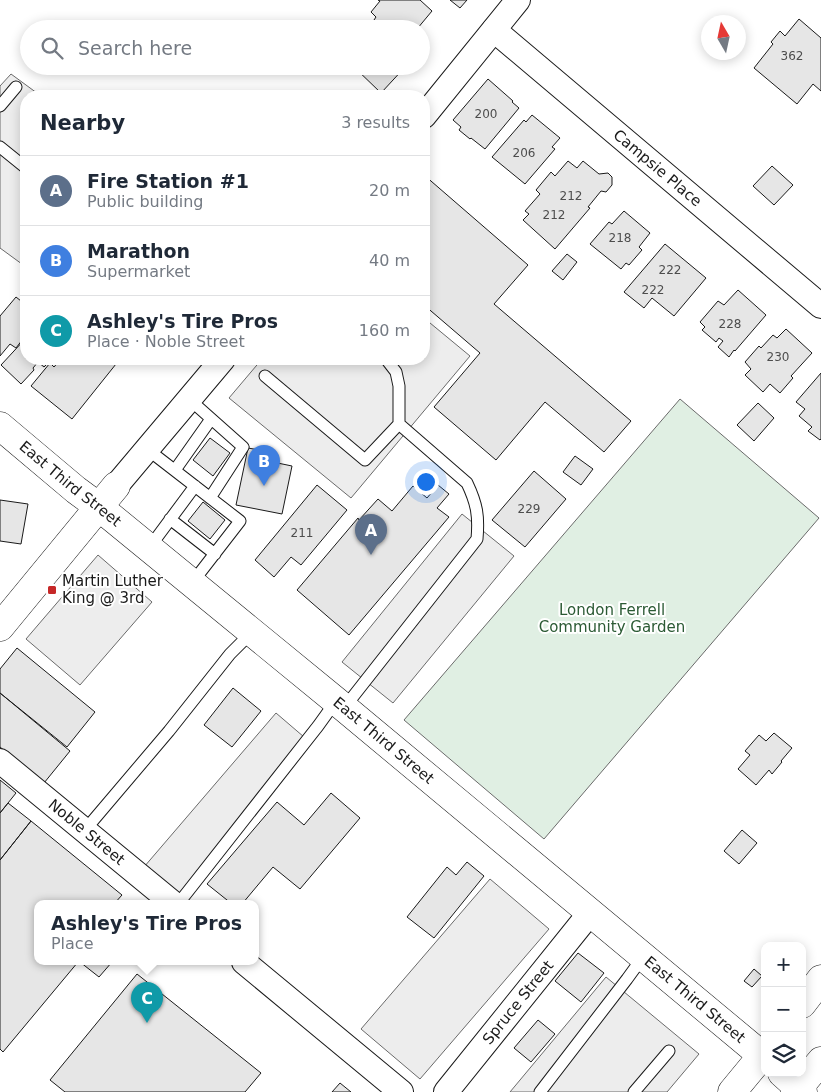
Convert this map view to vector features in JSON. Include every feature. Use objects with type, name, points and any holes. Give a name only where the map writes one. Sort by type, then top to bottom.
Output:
[{"type":"main road","name":"East Third Street","points":[[0,426],[761,1053]]},
{"type":"main road","points":[[0,627],[116,486]]},
{"type":"main road","points":[[806,999],[821,979]]},
{"type":"main road","points":[[732,1092],[761,1058]]},
{"type":"main road","points":[[794,1086],[821,1061]]},
{"type":"street","points":[[430,109],[518,0]]},
{"type":"street","name":"Campsie Place","points":[[494,30],[821,306]]},
{"type":"street","points":[[116,486],[218,365]]},
{"type":"street","name":"Noble Street","points":[[0,761],[171,900]]},
{"type":"street","name":"Spruce Street","points":[[446,1092],[590,913]]},
{"type":"street","points":[[248,965],[401,1092]]},
{"type":"lane","points":[[0,106],[16,87]]},
{"type":"lane","points":[[0,147],[20,163]]},
{"type":"lane","points":[[264,376],[365,460],[399,424],[399,386],[396,372],[391,365]]},
{"type":"lane","points":[[189,399],[243,447],[210,498]]},
{"type":"lane","points":[[175,470],[212,419]]},
{"type":"lane","points":[[179,900],[318,726],[340,705],[477,539],[478,510],[474,496],[467,483],[399,424]]},
{"type":"lane","points":[[147,449],[240,521],[192,584]]},
{"type":"lane","points":[[149,548],[195,486]]},
{"type":"lane","points":[[170,519],[214,554]]},
{"type":"lane","points":[[84,830],[169,731],[230,654],[252,632]]},
{"type":"lane","points":[[540,1092],[643,957]]},
{"type":"lane","points":[[634,1092],[669,1051]]},
{"type":"green space","name":"London Ferrell Community Garden","points":[[680,399],[819,518],[544,839],[404,720]]},
{"type":"shaded area","points":[[11,74],[33,90],[20,90],[20,263],[0,248],[0,86]]},
{"type":"shaded area","points":[[430,323],[470,356],[351,498],[229,398],[257,365],[430,365]]},
{"type":"shaded area","points":[[462,514],[514,556],[393,703],[342,662]]},
{"type":"shaded area","points":[[98,555],[152,602],[80,685],[26,639]]},
{"type":"shaded area","points":[[276,713],[311,743],[178,897],[144,867]]},
{"type":"shaded area","points":[[490,879],[549,929],[420,1079],[361,1029]]},
{"type":"shaded area","points":[[606,977],[699,1054],[667,1092],[510,1092]]},
{"type":"building","points":[[378,0],[420,0],[432,11],[424,20],[374,20],[376,17],[371,12],[380,1]]},
{"type":"building","points":[[450,0],[467,0],[460,8]]},
{"type":"building","points":[[799,19],[821,38],[821,91],[813,84],[797,104],[754,68],[773,44],[771,42],[780,31],[785,36]]},
{"type":"building","points":[[362,75],[398,75],[384,90],[378,90]]},
{"type":"building","points":[[488,79],[519,108],[485,149],[459,130],[461,127],[453,120]]},
{"type":"building","points":[[532,115],[560,138],[552,147],[555,149],[525,184],[492,157],[524,120],[526,122]]},
{"type":"building","points":[[568,161],[577,168],[583,161],[599,174],[608,173],[612,177],[612,185],[606,192],[601,191],[588,207],[590,208],[555,249],[523,220],[529,214],[525,211],[540,194],[536,190],[551,172],[555,176]]},
{"type":"building","points":[[772,166],[793,185],[774,205],[753,186]]},
{"type":"building","points":[[430,180],[528,265],[494,304],[631,421],[604,452],[545,402],[496,460],[434,407],[480,353],[430,310]]},
{"type":"building","points":[[624,211],[650,233],[639,247],[642,250],[629,265],[626,263],[621,269],[590,244],[609,222],[612,224]]},
{"type":"building","points":[[665,244],[706,278],[674,316],[652,298],[644,308],[624,292]]},
{"type":"building","points":[[567,254],[577,262],[563,280],[552,271]]},
{"type":"building","points":[[738,290],[766,315],[729,357],[718,347],[723,341],[719,338],[716,342],[702,330],[705,327],[700,322],[718,301],[724,305]]},
{"type":"building","points":[[16,297],[20,300],[20,343],[16,348],[10,344],[0,356],[0,316]]},
{"type":"building","points":[[786,329],[812,353],[791,376],[793,378],[780,393],[770,384],[763,392],[745,375],[751,369],[745,362],[759,346],[761,348],[773,335],[777,338]]},
{"type":"building","points":[[20,344],[20,365],[36,365],[33,368],[34,370],[21,384],[1,365]]},
{"type":"building","points":[[48,365],[54,367],[56,365],[115,365],[72,419],[31,386]]},
{"type":"building","points":[[821,373],[820,440],[808,431],[812,427],[799,416],[805,409],[796,402]]},
{"type":"building","points":[[758,403],[774,418],[754,441],[737,425]]},
{"type":"building","points":[[210,438],[230,453],[213,476],[193,460]]},
{"type":"building","points":[[248,448],[270,452],[268,461],[292,466],[282,514],[236,505]]},
{"type":"building","points":[[575,456],[593,469],[581,485],[563,472]]},
{"type":"building","points":[[534,471],[566,499],[525,547],[492,520]]},
{"type":"building","points":[[317,485],[347,510],[301,565],[291,557],[274,577],[255,560]]},
{"type":"building","points":[[438,485],[449,494],[437,508],[449,517],[349,635],[297,590],[358,518],[359,520],[378,499],[392,511],[413,486],[427,498]]},
{"type":"building","points":[[0,500],[28,504],[21,544],[0,541]]},
{"type":"building","points":[[203,502],[225,520],[210,539],[188,521]]},
{"type":"building","points":[[17,648],[95,712],[67,747],[0,693],[0,669]]},
{"type":"building","points":[[233,688],[261,711],[232,747],[204,725]]},
{"type":"building","points":[[0,693],[70,751],[44,783],[0,747]]},
{"type":"building","points":[[774,733],[792,748],[772,774],[769,770],[756,785],[738,769],[750,755],[745,751],[759,735],[766,741]]},
{"type":"building","points":[[0,780],[16,793],[0,813]]},
{"type":"building","points":[[331,793],[360,818],[300,889],[273,867],[245,900],[227,900],[207,884],[277,802],[304,825]]},
{"type":"building","points":[[8,803],[31,821],[0,860],[0,813]]},
{"type":"building","points":[[31,821],[122,895],[118,900],[34,900],[34,965],[76,965],[3,1052],[0,1049],[0,860]]},
{"type":"building","points":[[742,830],[757,843],[739,864],[724,851]]},
{"type":"building","points":[[467,862],[484,876],[434,938],[407,917],[447,867],[456,875]]},
{"type":"building","points":[[578,953],[604,973],[581,1002],[555,981]]},
{"type":"building","points":[[84,965],[109,965],[99,977]]},
{"type":"building","points":[[754,969],[761,975],[752,987],[744,981]]},
{"type":"building","points":[[137,974],[261,1073],[245,1092],[65,1092],[50,1080]]},
{"type":"building","points":[[538,1020],[555,1034],[531,1062],[514,1048]]},
{"type":"building","points":[[340,1083],[351,1092],[332,1092]]},
{"type":"place","name":"Marathon","points":[[264,486]]},
{"type":"place","name":"Fire Station #1","points":[[371,555]]},
{"type":"place","name":"Martin Luther King @ 3rd","points":[[52,590]]},
{"type":"place","name":"Ashley's Tire Pros","points":[[147,1023]]}]
